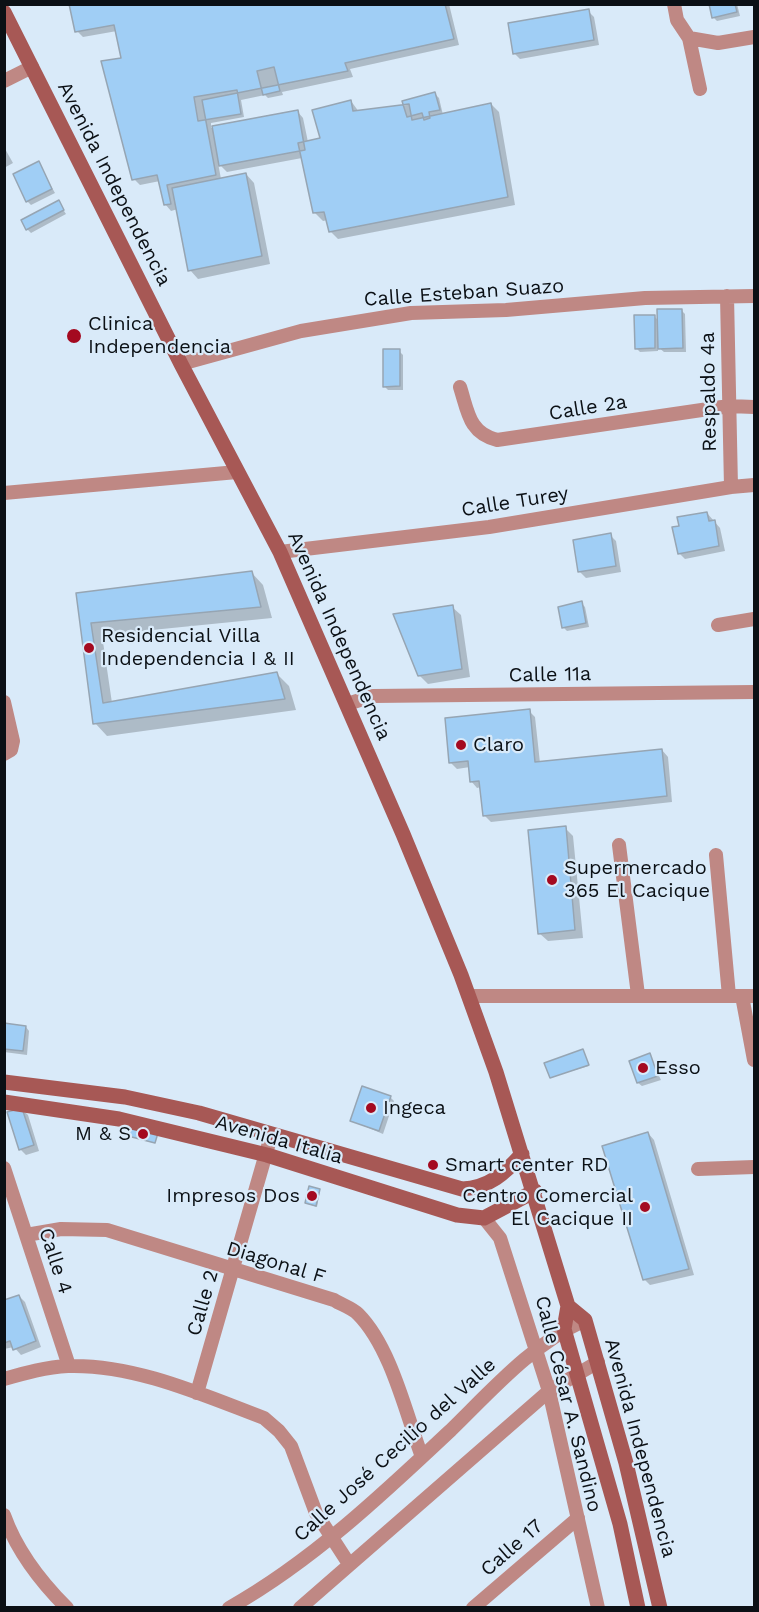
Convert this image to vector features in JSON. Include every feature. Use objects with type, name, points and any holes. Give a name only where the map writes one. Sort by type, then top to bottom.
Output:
[{"type":"main road","name":"Avenida Independencia","points":[[4,12],[181,364],[280,552],[347,704],[469,996],[535,1191],[568,1306],[564,1329],[620,1524],[638,1608]]},
{"type":"main road","name":"Avenida Italia","points":[[4,1082],[125,1097],[199,1113],[271,1136],[462,1189],[489,1184],[506,1172],[522,1154]]},
{"type":"main road","name":"Avenida Italia","points":[[4,1102],[119,1119],[267,1155],[457,1215],[484,1218]]},
{"type":"main road","points":[[484,1218],[535,1191]]},
{"type":"main road","name":"Avenida Independencia","points":[[568,1306],[585,1320],[598,1362],[626,1463],[660,1608]]},
{"type":"street","points":[[674,4],[677,20],[689,38],[700,89]]},
{"type":"street","points":[[689,38],[718,43],[754,37]]},
{"type":"street","points":[[4,81],[32,67]]},
{"type":"street","name":"Respaldo 4a","points":[[727,296],[731,487]]},
{"type":"street","name":"Calle Esteban Suazo","points":[[181,364],[301,331],[380,316],[506,310],[645,298],[754,296]]},
{"type":"street","name":"Calle 2a","points":[[460,387],[472,425],[486,437],[497,440],[729,406],[754,407]]},
{"type":"street","points":[[4,493],[237,472]]},
{"type":"street","name":"Calle Turey","points":[[280,552],[489,527],[731,487],[754,486]]},
{"type":"street","points":[[718,625],[754,619]]},
{"type":"street","name":"Calle 11a","points":[[347,704],[373,696],[754,692]]},
{"type":"street","points":[[4,702],[13,741],[10,750],[4,754]]},
{"type":"street","points":[[619,845],[638,995]]},
{"type":"street","points":[[716,855],[754,1060]]},
{"type":"street","points":[[469,996],[742,996]]},
{"type":"street","name":"Calle 2","points":[[197,1393],[271,1136]]},
{"type":"street","points":[[698,1169],[754,1167]]},
{"type":"street","name":"Calle 4","points":[[4,1168],[69,1366]]},
{"type":"street","name":"Calle César A. Sandino","points":[[484,1218],[500,1238],[537,1348],[549,1391],[598,1608]]},
{"type":"street","name":"Diagonal F","points":[[26,1235],[61,1229],[106,1230],[233,1271],[334,1300],[357,1313],[373,1332],[386,1357],[422,1457]]},
{"type":"street","name":"Calle José Cecilio del Valle","points":[[229,1608],[261,1590],[332,1535],[422,1457],[537,1348],[564,1329],[585,1320]]},
{"type":"street","points":[[300,1608],[549,1391],[598,1362]]},
{"type":"street","points":[[4,1379],[39,1370],[69,1366],[141,1376],[197,1393],[264,1418],[291,1446],[316,1513],[350,1564]]},
{"type":"street","points":[[4,1515],[11,1534],[67,1606]]},
{"type":"street","name":"Calle 17","points":[[473,1608],[578,1518]]},
{"type":"building","points":[[69,4],[445,4],[454,39],[345,63],[348,71],[202,100],[216,175],[167,185],[171,204],[164,205],[157,175],[132,180],[101,61],[121,58],[114,25],[75,32]]},
{"type":"building","points":[[709,4],[735,4],[737,12],[712,18]]},
{"type":"building","points":[[589,9],[594,40],[513,54],[508,23]]},
{"type":"building","points":[[274,67],[280,91],[263,95],[257,71]]},
{"type":"building","points":[[237,90],[241,114],[198,121],[194,97]]},
{"type":"building","points":[[435,92],[440,110],[429,112],[430,118],[424,120],[422,113],[407,117],[402,101]]},
{"type":"building","points":[[351,100],[353,111],[409,104],[412,120],[491,103],[508,197],[329,232],[324,212],[313,213],[298,143],[320,138],[312,110]]},
{"type":"building","points":[[298,110],[305,150],[219,166],[212,126]]},
{"type":"building","points":[[39,161],[52,189],[26,202],[13,174]]},
{"type":"building","points":[[246,173],[262,256],[188,271],[172,188]]},
{"type":"building","points":[[59,200],[64,210],[26,230],[21,220]]},
{"type":"building","points":[[657,309],[682,309],[683,348],[658,349]]},
{"type":"building","points":[[634,315],[655,315],[655,348],[635,349]]},
{"type":"building","points":[[383,349],[400,349],[400,386],[383,387]]},
{"type":"building","points":[[707,512],[709,521],[715,520],[719,546],[678,554],[672,527],[679,526],[677,517]]},
{"type":"building","points":[[611,533],[616,566],[578,572],[573,540]]},
{"type":"building","name":"Residencial Villa Independencia I & II","points":[[252,571],[261,607],[91,623],[103,703],[277,672],[285,699],[93,724],[76,593]]},
{"type":"building","points":[[582,601],[586,623],[562,628],[558,607]]},
{"type":"building","points":[[453,605],[462,669],[418,676],[393,614]]},
{"type":"building","points":[[530,709],[535,762],[662,749],[667,796],[483,816],[479,781],[470,782],[468,761],[449,763],[445,718]]},
{"type":"building","name":"Supermercado 365 El Cacique","points":[[566,826],[575,930],[538,934],[528,830]]},
{"type":"building","points":[[4,1023],[26,1026],[23,1051],[4,1049]]},
{"type":"building","points":[[583,1049],[589,1065],[550,1078],[544,1063]]},
{"type":"building","name":"Esso","points":[[650,1053],[658,1076],[637,1083],[629,1061]]},
{"type":"building","name":"Ingeca","points":[[362,1086],[391,1096],[379,1131],[350,1121]]},
{"type":"building","points":[[22,1108],[34,1145],[19,1150],[7,1112]]},
{"type":"building","name":"M & S","points":[[131,1126],[158,1133],[155,1143],[128,1136]]},
{"type":"building","name":"Centro Comercial El Cacique II","points":[[648,1132],[689,1269],[643,1280],[602,1146]]},
{"type":"building","name":"Impresos Dos","points":[[309,1186],[320,1189],[316,1206],[305,1203]]},
{"type":"building","points":[[19,1295],[36,1341],[13,1350],[10,1341],[4,1343],[4,1300]]},
{"type":"place","name":"Clinica Independencia","points":[[74,336]]},
{"type":"place","name":"Residencial Villa Independencia I & II","points":[[89,648]]},
{"type":"place","name":"Claro","points":[[461,745]]},
{"type":"place","name":"Supermercado 365 El Cacique","points":[[552,880]]},
{"type":"place","name":"Esso","points":[[643,1068]]},
{"type":"place","name":"Ingeca","points":[[371,1108]]},
{"type":"place","name":"M & S","points":[[143,1134]]},
{"type":"place","name":"Smart center RD","points":[[433,1165]]},
{"type":"place","name":"Impresos Dos","points":[[312,1196]]},
{"type":"place","name":"Centro Comercial El Cacique II","points":[[645,1207]]}]
